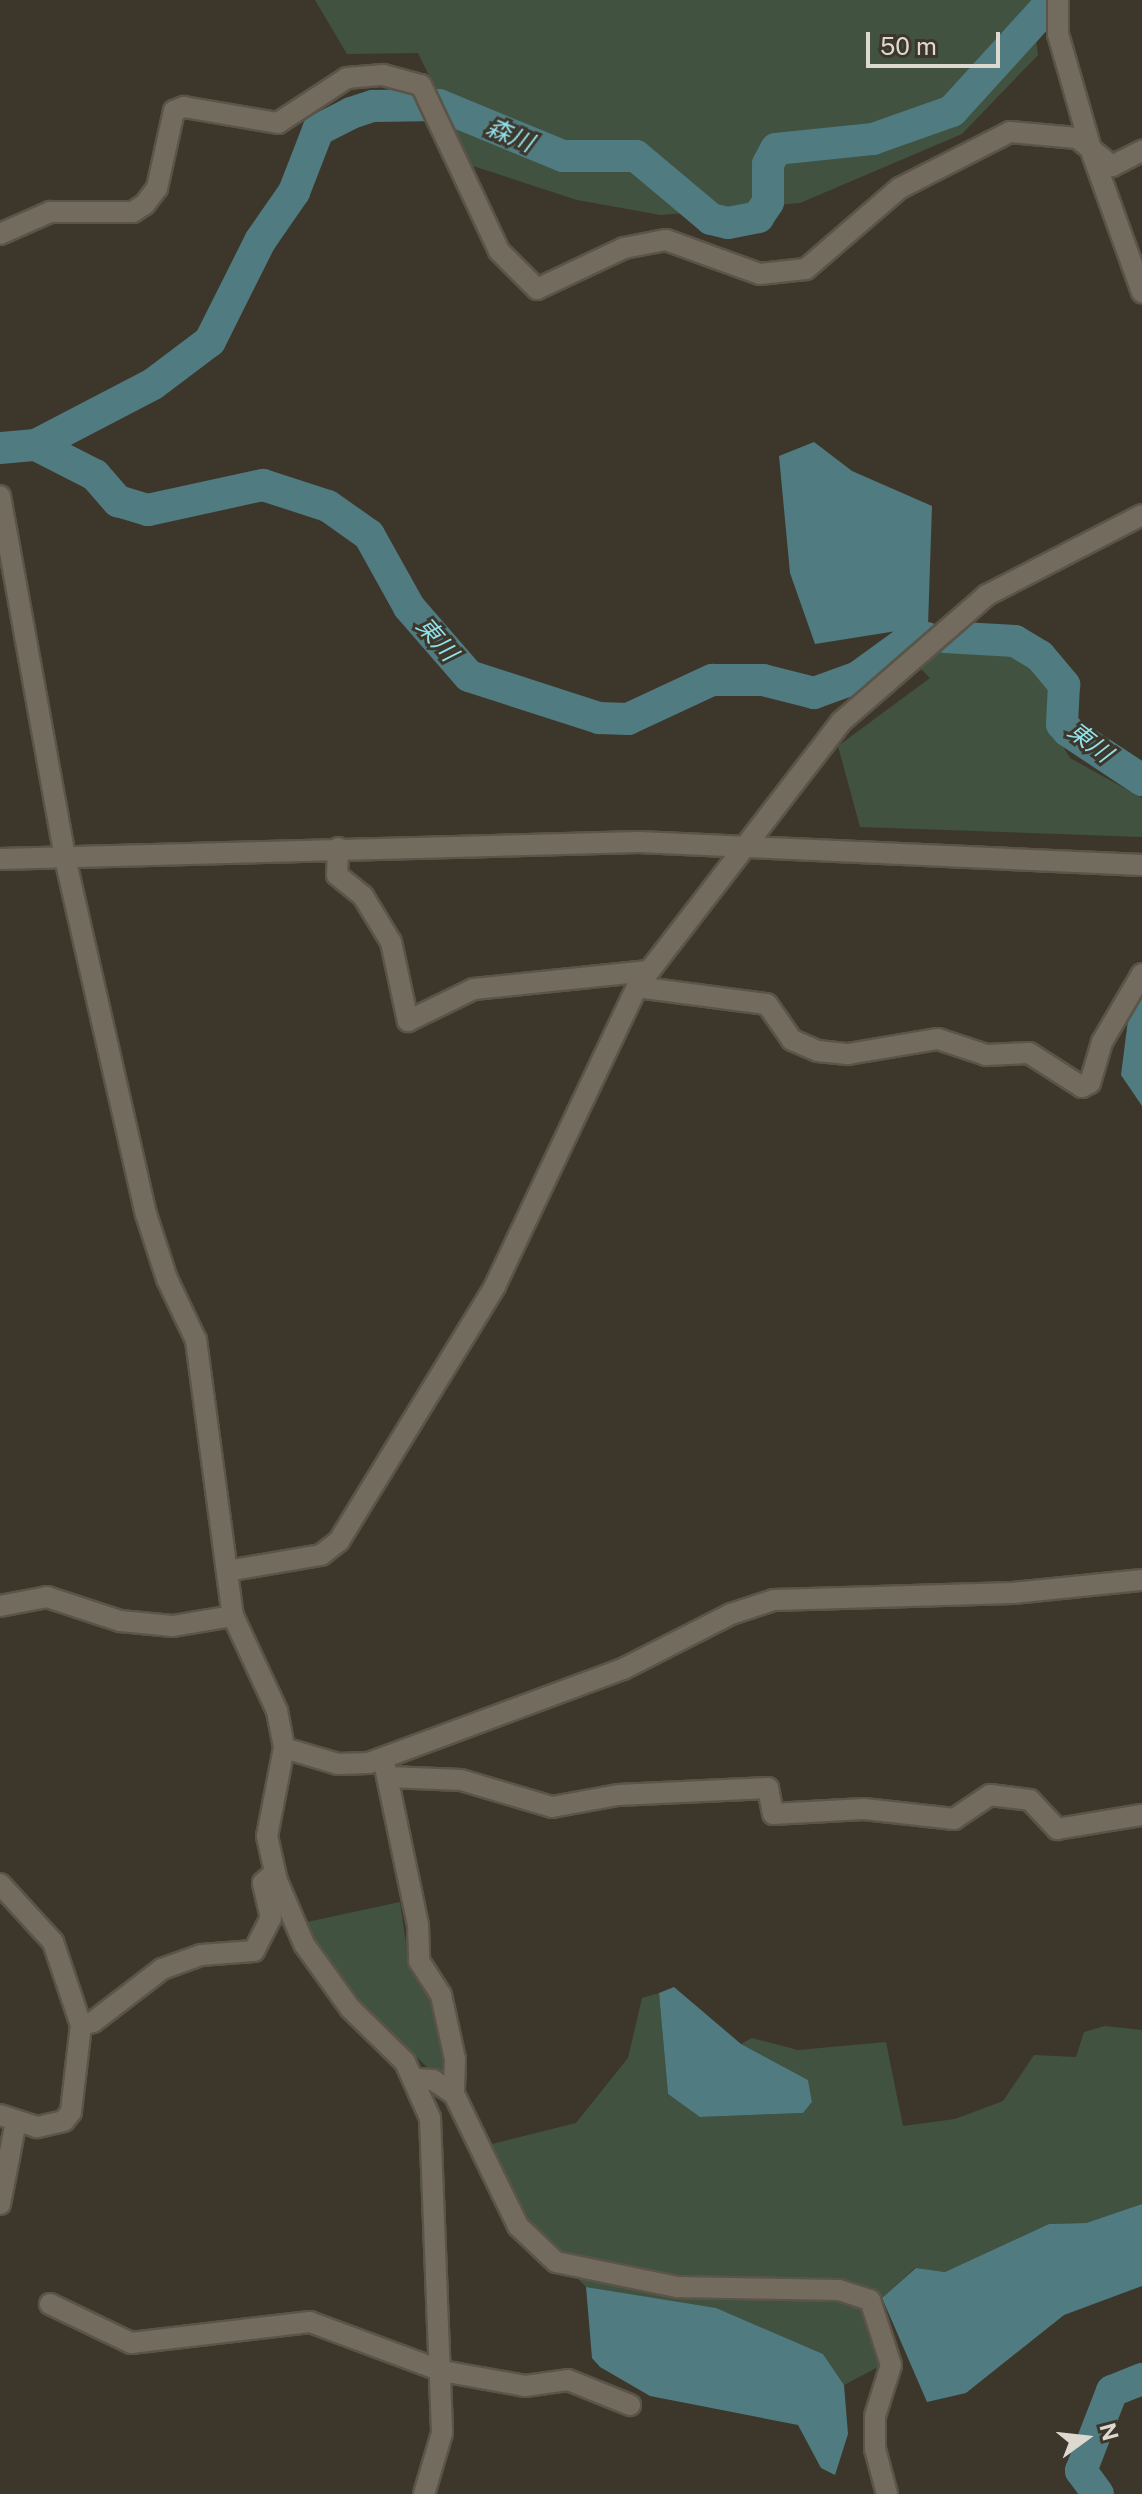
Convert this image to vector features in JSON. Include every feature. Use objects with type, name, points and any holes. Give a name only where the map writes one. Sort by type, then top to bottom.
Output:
[{"type":"street","points":[[1058,0],[1058,34],[1093,156],[1142,292]]},
{"type":"street","points":[[0,234],[50,212],[133,212],[145,204],[157,188],[168,126],[174,111],[184,107],[278,123],[291,120],[347,78],[383,75],[405,76],[426,95],[499,251],[537,289],[624,248],[666,240],[760,274],[806,269],[878,202],[958,163],[992,137],[1010,132],[1065,135],[1112,166],[1142,151]]},
{"type":"street","points":[[0,496],[65,858],[146,1214],[167,1279],[196,1340],[233,1616],[277,1711],[284,1748],[267,1836],[275,1872],[304,1944],[350,2008],[416,2079],[430,2118],[442,2433],[424,2494]]},
{"type":"street","points":[[227,1571],[321,1555],[339,1541],[495,1286],[642,979],[742,845],[841,722],[943,628],[987,595],[1142,515]]},
{"type":"street","points":[[0,859],[338,848],[742,845],[1142,865]]},
{"type":"street","points":[[338,848],[337,875],[363,896],[391,942],[408,1021],[474,989],[642,979],[767,1004],[792,1040],[818,1051],[848,1054],[938,1039],[986,1055],[1029,1053],[1082,1087],[1090,1083],[1102,1042],[1142,974]]},
{"type":"street","points":[[386,1768],[623,1669],[731,1614],[774,1600],[1013,1593],[1142,1580]]},
{"type":"street","points":[[0,1606],[47,1597],[120,1621],[173,1626],[233,1616]]},
{"type":"street","points":[[284,1748],[338,1764],[461,1780],[552,1807],[618,1795],[768,1788],[773,1814],[864,1809],[954,1819],[990,1795],[1030,1800],[1057,1829],[1142,1815]]},
{"type":"street","points":[[386,1768],[418,1925],[419,1961],[441,1995],[455,2059],[454,2094],[518,2226],[556,2262],[677,2287],[839,2290],[870,2300],[891,2365],[875,2416],[875,2449],[887,2494]]},
{"type":"street","points":[[81,2025],[93,2022],[162,1969],[201,1955],[254,1951],[271,1918],[263,1883],[275,1872]]},
{"type":"street","points":[[0,1884],[53,1942],[81,2025],[71,2112],[51,2125],[8,2118],[0,2204]]},
{"type":"street","points":[[416,2079],[433,2080],[454,2094]]},
{"type":"street","points":[[50,2304],[131,2343],[310,2322],[442,2371],[525,2386],[568,2380],[630,2405]]},
{"type":"green space","points":[[315,0],[1031,0],[1038,55],[962,134],[800,203],[661,215],[577,200],[473,166],[418,53],[347,54]]},
{"type":"green space","points":[[1009,648],[1036,661],[1050,678],[1051,727],[1070,758],[1142,798],[1142,837],[860,827],[838,746],[930,678],[919,667],[937,649]]},
{"type":"green space","points":[[400,1902],[410,1971],[434,2004],[448,2061],[444,2083],[354,1998],[322,1957],[307,1922]]},
{"type":"green space","points":[[659,1993],[668,2094],[701,2117],[803,2113],[812,2102],[808,2080],[741,2044],[752,2038],[798,2050],[886,2042],[903,2126],[955,2119],[1003,2101],[1034,2055],[1076,2057],[1084,2032],[1105,2026],[1142,2030],[1142,2204],[1086,2223],[1049,2224],[945,2272],[915,2268],[882,2298],[880,2366],[844,2385],[823,2354],[716,2309],[586,2287],[507,2207],[484,2146],[576,2123],[628,2058],[642,1998]]},
{"type":"water","points":[[814,442],[852,471],[932,506],[928,626],[815,644],[790,573],[779,456]]},
{"type":"water","points":[[1142,991],[1142,1106],[1121,1075],[1128,1020]]},
{"type":"water","points":[[674,1987],[741,2044],[808,2080],[812,2102],[803,2113],[700,2117],[668,2094],[659,1993]]},
{"type":"water","points":[[1142,2204],[1142,2286],[1064,2315],[966,2393],[927,2402],[882,2298],[916,2268],[945,2272],[1049,2224],[1086,2223]]},
{"type":"water","points":[[586,2287],[716,2308],[823,2354],[844,2385],[848,2434],[835,2475],[821,2468],[798,2425],[650,2396],[600,2367],[592,2358]]},
{"type":"waterway","name":"森川","points":[[0,448],[36,445],[153,384],[210,341],[260,241],[294,192],[318,130],[351,113],[373,106],[439,105],[563,156],[636,156],[711,219],[728,223],[758,217],[768,202],[768,164],[776,149],[873,139],[952,111],[1053,0]]},
{"type":"waterway","name":"東川","points":[[36,445],[95,475],[118,501],[148,510],[263,485],[328,506],[369,535],[409,607],[469,676],[599,718],[628,719],[712,680],[763,680],[814,693],[858,677],[909,640],[927,638]]},
{"type":"waterway","name":"東川","points":[[945,637],[1015,641],[1040,656],[1064,685],[1062,724],[1142,780]]},
{"type":"waterway","points":[[1098,2494],[1081,2471],[1112,2391],[1142,2379]]}]
